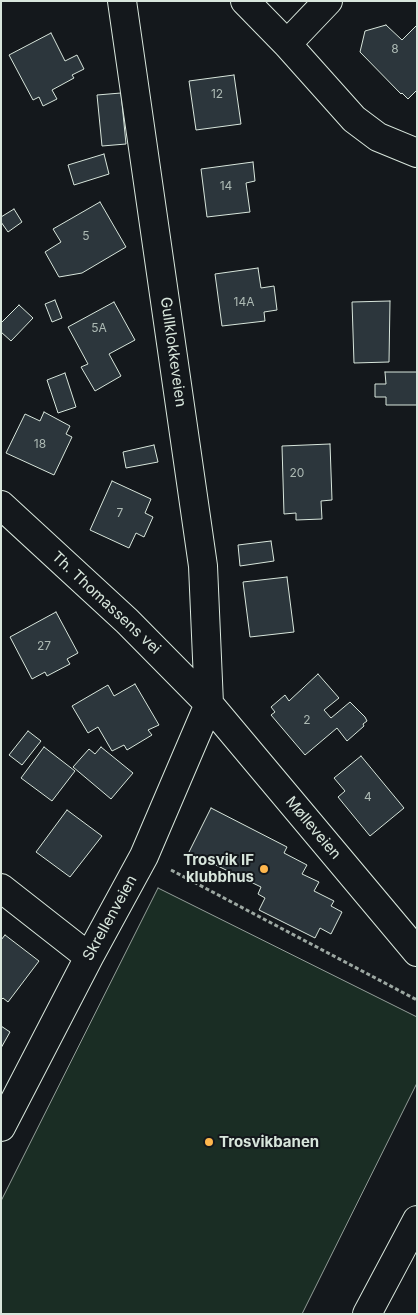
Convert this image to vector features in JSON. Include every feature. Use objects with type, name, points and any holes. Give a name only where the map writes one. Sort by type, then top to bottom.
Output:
[{"type":"street","name":"Gullklokkeveien","points":[[122,1],[203,566],[209,704]]},
{"type":"street","points":[[245,1],[287,44],[354,119],[378,137],[417,153]]},
{"type":"street","points":[[287,44],[328,1]]},
{"type":"street","name":"Th. Thomassens vei","points":[[1,505],[127,621],[209,704]]},
{"type":"street","name":"Skrellenveien","points":[[1,1127],[89,956],[144,856],[209,704]]},
{"type":"street","name":"Mølleveien","points":[[209,704],[417,952]]},
{"type":"street","points":[[1,888],[89,956]]},
{"type":"street","points":[[367,1314],[417,1220]]},
{"type":"path","points":[[144,856],[417,1000]]},
{"type":"green space","name":"Trosvikbanen","points":[[158,888],[417,1017],[417,1083],[302,1314],[1,1314],[1,1201]]},
{"type":"building","points":[[386,25],[402,40],[417,25],[417,90],[408,99],[360,52],[365,31]]},
{"type":"building","points":[[51,33],[65,61],[77,55],[84,69],[72,75],[74,78],[52,90],[57,99],[43,106],[39,97],[33,100],[9,55]]},
{"type":"building","points":[[234,75],[241,124],[196,130],[189,81]]},
{"type":"building","points":[[121,93],[126,144],[102,146],[97,95]]},
{"type":"building","points":[[104,154],[109,174],[74,185],[68,165]]},
{"type":"building","points":[[253,162],[255,181],[246,183],[250,212],[207,217],[201,169]]},
{"type":"building","points":[[100,202],[126,247],[82,273],[59,277],[45,252],[61,242],[53,229]]},
{"type":"building","points":[[14,209],[22,222],[8,232],[1,222],[1,217]]},
{"type":"building","points":[[258,268],[261,288],[274,286],[277,310],[264,312],[265,321],[222,326],[215,274]]},
{"type":"building","points":[[55,300],[62,318],[52,322],[45,304]]},
{"type":"building","points":[[390,301],[389,362],[354,363],[352,302]]},
{"type":"building","points":[[114,302],[135,340],[109,354],[121,376],[95,391],[81,367],[88,364],[68,327]]},
{"type":"building","points":[[19,305],[33,318],[11,341],[1,332],[1,323]]},
{"type":"building","points":[[385,372],[417,372],[417,405],[386,405],[386,397],[375,397],[375,384],[386,384]]},
{"type":"building","points":[[65,373],[76,407],[58,413],[47,380]]},
{"type":"building","points":[[44,412],[70,426],[66,434],[72,437],[54,475],[6,453],[25,414],[40,421]]},
{"type":"building","points":[[330,444],[332,500],[321,501],[322,519],[296,520],[296,513],[284,514],[282,446]]},
{"type":"building","points":[[154,445],[158,462],[126,468],[123,452]]},
{"type":"building","points":[[112,481],[151,499],[145,513],[153,517],[144,537],[136,533],[129,548],[90,530]]},
{"type":"building","points":[[271,541],[274,561],[240,566],[238,545]]},
{"type":"building","points":[[287,577],[294,632],[250,637],[243,582]]},
{"type":"building","points":[[56,612],[78,653],[67,659],[70,664],[47,676],[45,672],[32,679],[10,637]]},
{"type":"building","points":[[318,674],[339,698],[324,710],[331,718],[350,702],[367,721],[347,741],[337,728],[305,755],[271,715],[275,712],[271,707],[285,695],[289,701]]},
{"type":"building","points":[[135,684],[159,725],[148,730],[152,735],[127,750],[124,745],[112,751],[98,727],[88,733],[72,706],[108,685],[114,696]]},
{"type":"building","points":[[28,731],[41,741],[22,765],[9,755]]},
{"type":"building","points":[[44,747],[75,771],[52,801],[21,778]]},
{"type":"building","points":[[101,747],[133,773],[111,799],[73,767],[89,749],[95,754]]},
{"type":"building","points":[[361,756],[404,808],[370,836],[338,797],[345,791],[334,778]]},
{"type":"building","name":"Trosvik IF klubbhus","points":[[211,808],[287,847],[284,853],[307,865],[302,874],[319,882],[314,891],[334,901],[331,906],[342,912],[331,934],[320,928],[315,938],[259,910],[265,898],[258,894],[261,887],[189,852]]},
{"type":"building","points":[[67,810],[102,836],[70,877],[36,852]]},
{"type":"building","points":[[5,935],[39,961],[8,1002],[3,998],[1,1000],[1,940]]},
{"type":"building","points":[[1,1026],[10,1032],[1,1048]]},
{"type":"place","name":"Trosvik IF klubbhus","points":[[264,869]]},
{"type":"place","name":"Trosvikbanen","points":[[209,1142]]}]
